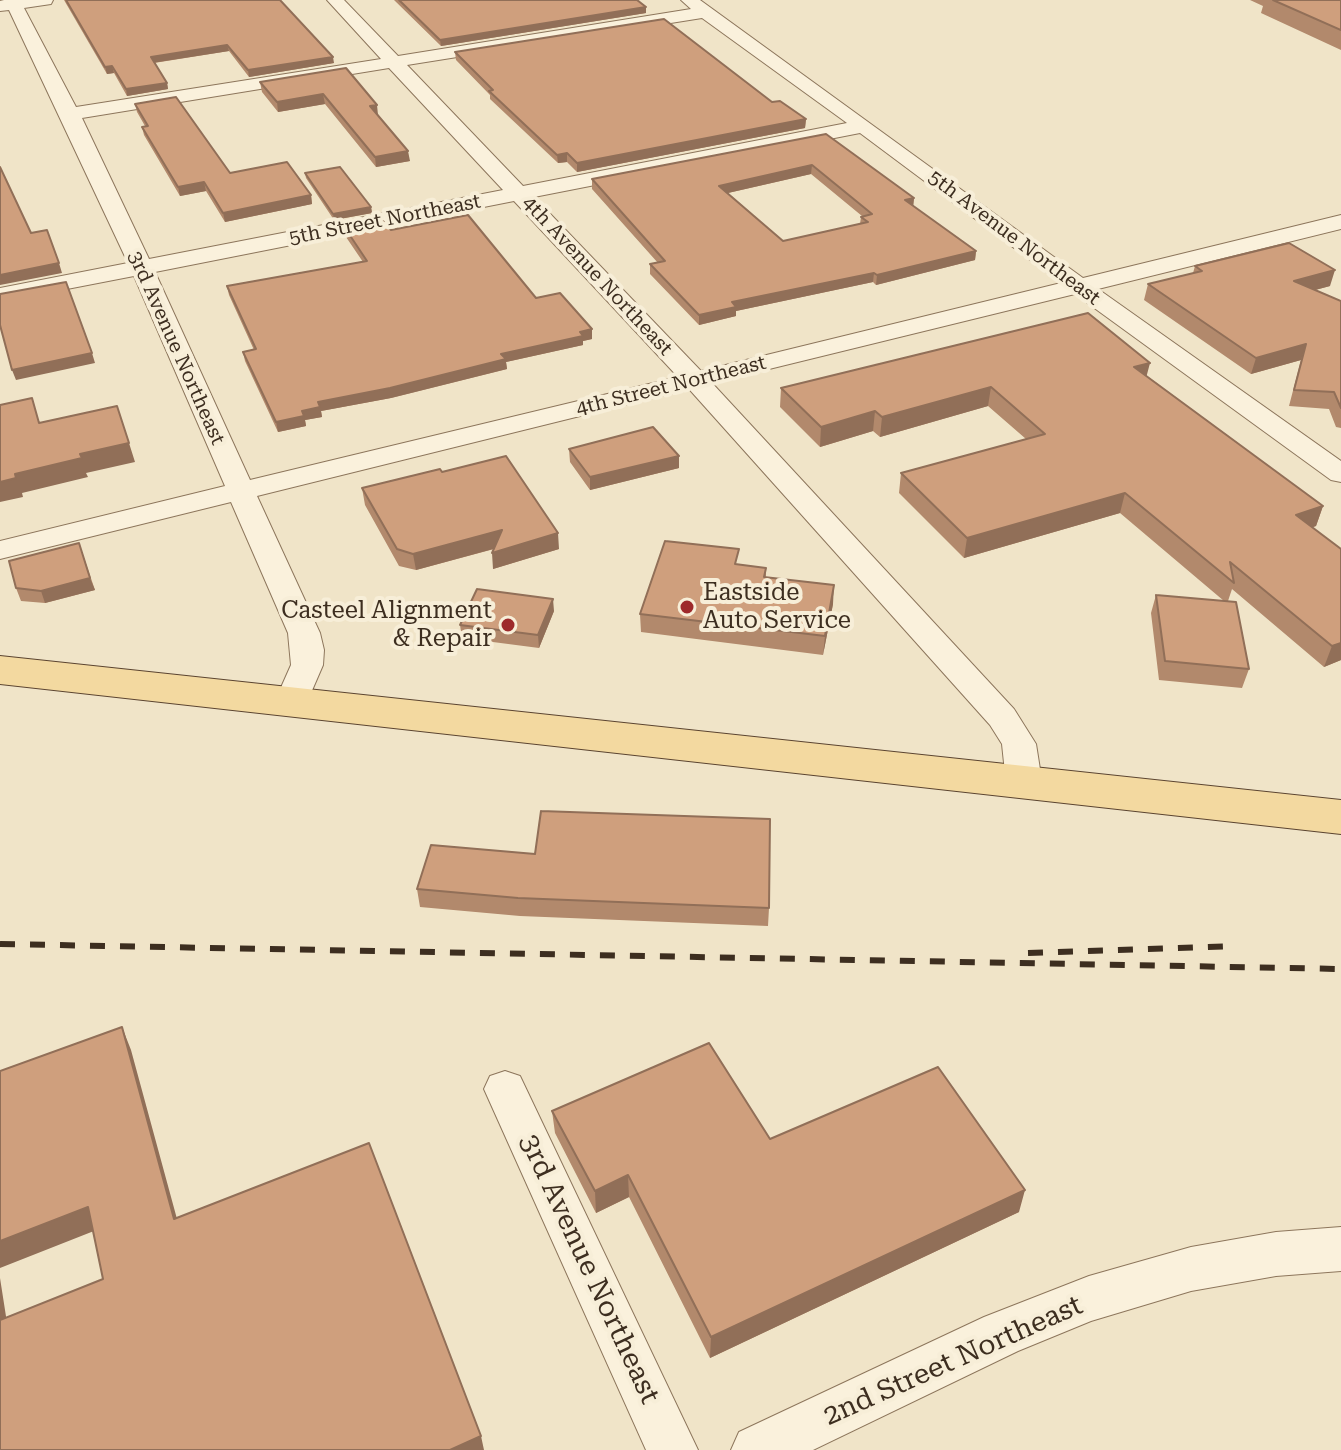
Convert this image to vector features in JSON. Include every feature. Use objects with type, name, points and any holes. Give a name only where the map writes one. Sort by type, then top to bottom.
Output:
[{"type":"main road","points":[[0,670],[1341,817]]},
{"type":"street","points":[[9,4],[45,0]]},
{"type":"street","name":"4th Avenue Northeast","points":[[335,0],[695,380],[1002,717],[1019,744],[1024,782]]},
{"type":"street","name":"3rd Avenue Northeast","points":[[9,4],[70,114],[304,633],[308,650],[302,683],[292,701]]},
{"type":"street","points":[[70,114],[393,62],[697,6]]},
{"type":"street","name":"5th Avenue Northeast","points":[[697,6],[1341,474]]},
{"type":"street","name":"5th Street Northeast","points":[[0,295],[864,126]]},
{"type":"street","points":[[1329,225],[1341,243]]},
{"type":"street","name":"4th Street Northeast","points":[[0,550],[1329,225]]},
{"type":"street","name":"3rd Avenue Northeast","points":[[505,1089],[672,1450]]},
{"type":"street","name":"2nd Street Northeast","points":[[757,1450],[1001,1334],[1089,1299],[1191,1269],[1276,1254],[1341,1249]]},
{"type":"building","points":[[66,0],[280,0],[333,57],[248,70],[227,45],[151,57],[167,83],[126,89],[112,66],[105,67]]},
{"type":"building","points":[[399,0],[637,0],[646,7],[440,40]]},
{"type":"building","points":[[1273,0],[1341,0],[1341,30]]},
{"type":"building","points":[[664,19],[772,102],[780,101],[806,119],[577,163],[567,153],[557,155],[489,91],[493,90],[455,52]]},
{"type":"building","points":[[346,68],[377,105],[370,106],[408,151],[375,157],[323,94],[277,102],[260,82]]},
{"type":"building","points":[[176,97],[230,173],[287,162],[311,195],[223,213],[204,182],[178,187],[142,127],[148,126],[135,104]]},
{"type":"building","points":[[826,134],[914,198],[905,200],[976,251],[877,275],[874,273],[732,302],[736,307],[699,315],[650,264],[665,261],[592,179]],"holes":[[[812,165],[872,214],[861,217],[868,222],[783,241],[719,186]]]},
{"type":"building","points":[[0,167],[31,233],[47,230],[59,263],[0,275]]},
{"type":"building","points":[[340,167],[371,207],[333,214],[305,173]]},
{"type":"building","points":[[468,215],[536,298],[560,293],[592,329],[580,332],[583,336],[501,354],[506,359],[390,388],[318,402],[320,407],[302,411],[304,416],[276,422],[243,352],[256,349],[227,286],[367,261],[345,228],[383,221],[391,230]]},
{"type":"building","points":[[1289,243],[1335,270],[1294,281],[1341,301],[1341,408],[1334,392],[1294,390],[1306,344],[1256,358],[1148,284],[1202,271],[1195,266]]},
{"type":"building","points":[[66,282],[92,353],[12,370],[0,325],[0,294]]},
{"type":"building","points":[[1088,313],[1150,363],[1134,367],[1323,506],[1296,515],[1341,549],[1341,643],[1332,646],[1230,562],[1234,583],[1125,493],[967,538],[901,473],[1045,434],[991,387],[882,417],[875,411],[821,427],[781,388]]},
{"type":"building","points":[[32,398],[39,423],[117,406],[129,443],[80,454],[82,458],[15,474],[16,478],[0,482],[0,405]]},
{"type":"building","points":[[653,427],[679,456],[590,477],[569,449]]},
{"type":"building","points":[[506,456],[558,533],[492,553],[502,530],[413,554],[397,549],[362,488],[440,469],[442,472]]},
{"type":"building","name":"Eastside Auto Service","points":[[665,541],[739,549],[735,564],[766,568],[764,577],[834,585],[825,636],[640,614]]},
{"type":"building","points":[[79,543],[90,578],[41,591],[16,588],[9,561]]},
{"type":"building","name":"Casteel Alignment & Repair","points":[[477,589],[553,599],[538,635],[460,625]]},
{"type":"building","points":[[1156,595],[1236,602],[1249,669],[1165,661]]},
{"type":"building","points":[[541,811],[770,819],[769,908],[518,898],[417,889],[431,845],[535,854]]},
{"type":"building","points":[[122,1027],[174,1219],[369,1143],[481,1436],[450,1450],[0,1450],[0,1320],[103,1279],[88,1207],[0,1241],[0,1071]]},
{"type":"building","points":[[709,1043],[770,1139],[938,1067],[1025,1190],[711,1337],[628,1175],[595,1191],[552,1111]]},
{"type":"railway","points":[[0,944],[1341,969]]},
{"type":"railway","points":[[1028,953],[1236,946]]},
{"type":"place","name":"Eastside Auto Service","points":[[687,607]]},
{"type":"place","name":"Casteel Alignment & Repair","points":[[508,625]]}]
